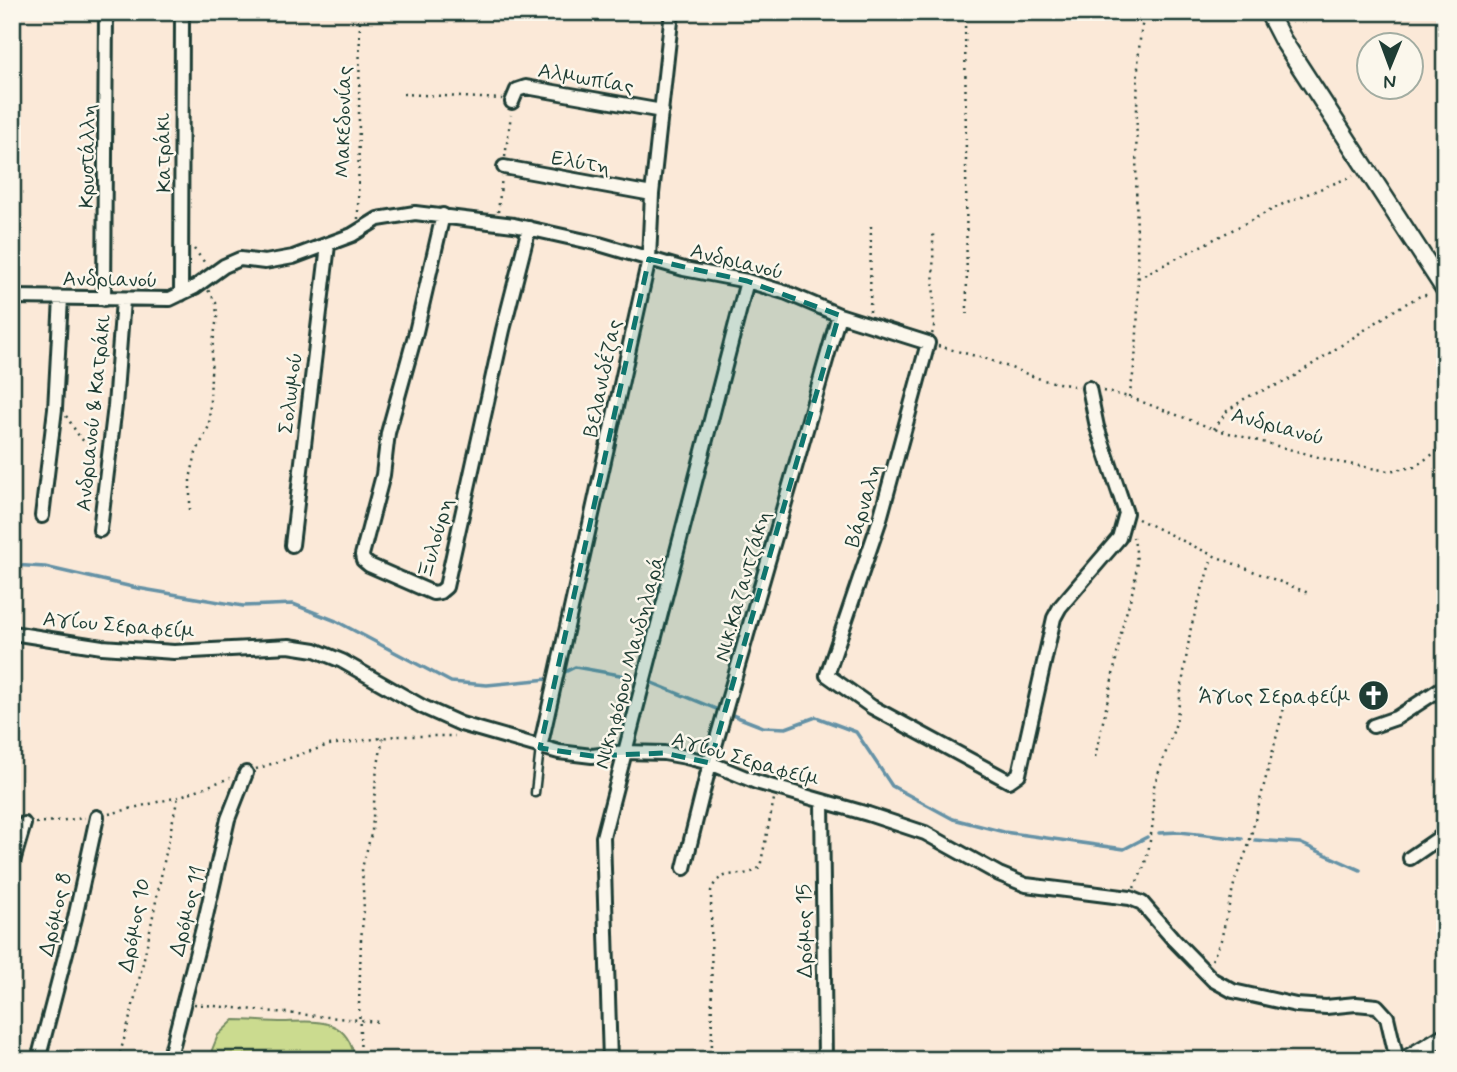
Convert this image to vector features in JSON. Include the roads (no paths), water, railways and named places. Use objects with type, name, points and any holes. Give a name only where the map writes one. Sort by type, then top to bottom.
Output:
[{"type":"street","name":"Κρυστάλλη","points":[[104,299],[106,12]]},
{"type":"street","name":"Κατράκι","points":[[181,294],[182,12]]},
{"type":"street","name":"Βελανιδέζας","points":[[540,748],[649,259],[652,194],[672,12]]},
{"type":"street","points":[[1268,12],[1282,39],[1369,170],[1439,292]]},
{"type":"street","name":"Αλμωπίας","points":[[512,102],[517,90],[526,87],[662,111]]},
{"type":"street","name":"Ελύτη","points":[[504,167],[652,194]]},
{"type":"street","name":"Ανδριανού","points":[[12,297],[170,299],[240,260],[265,262],[293,257],[358,232],[377,219],[415,213],[529,228],[599,244],[684,269],[747,281],[787,293],[870,326],[928,343]]},
{"type":"street","name":"Ξυλούρη","points":[[443,215],[416,332],[388,433],[383,475],[362,555],[369,565],[433,593],[440,592],[446,586],[500,341],[529,228]]},
{"type":"street","name":"Σολωμού","points":[[292,545],[328,245]]},
{"type":"street","name":"Νικηφόρου Μανδηλαρά","points":[[610,1060],[603,837],[747,281]]},
{"type":"street","points":[[42,516],[55,402],[61,298]]},
{"type":"street","name":"Ανδριανού & Κατράκι","points":[[100,530],[123,300]]},
{"type":"street","name":"Νικ.Καζαντζάκη","points":[[684,868],[710,763],[839,315]]},
{"type":"street","name":"Βάρναλη","points":[[928,343],[880,519],[827,675],[872,707],[1005,780],[1013,780],[1018,774],[1054,618],[1060,607],[1119,538],[1126,513],[1097,427],[1089,388]]},
{"type":"street","name":"Αγίου Σεραφείμ","points":[[12,633],[102,647],[174,652],[289,646],[314,650],[342,661],[423,707],[461,724],[540,748],[592,755],[664,753],[710,763],[776,788],[925,833],[999,874],[1026,885],[1130,898],[1142,903],[1213,980],[1233,991],[1267,1000],[1326,1007],[1356,1004],[1377,1006],[1387,1017],[1397,1060]]},
{"type":"street","points":[[1373,726],[1396,718],[1445,685]]},
{"type":"street","name":"Δρόμος 11","points":[[169,1060],[228,819],[246,773]]},
{"type":"street","name":"Δρόμος 15","points":[[822,801],[825,1060]]},
{"type":"street","name":"Δρόμος 8","points":[[38,1060],[75,918],[97,817]]},
{"type":"street","points":[[13,857],[24,824]]},
{"type":"street","points":[[1410,858],[1445,834]]},
{"type":"street","points":[[1405,1060],[1445,1036]]},
{"type":"lane","points":[[535,793],[540,748]]},
{"type":"waterway","points":[[12,565],[45,567],[137,588],[243,606],[293,604],[336,621],[451,682],[487,685],[548,679]]},
{"type":"waterway","points":[[561,674],[575,667],[637,678]]},
{"type":"waterway","points":[[650,682],[721,711]]},
{"type":"waterway","points":[[727,713],[763,727],[786,728],[816,717],[856,732],[892,786],[953,819],[1004,832],[1124,849],[1147,837]]},
{"type":"waterway","points":[[1159,833],[1179,832],[1242,839]]},
{"type":"waterway","points":[[1255,840],[1300,843],[1360,870]]},
{"type":"place","name":"Άγιος Σεραφείμ","points":[[1374,696]]}]
